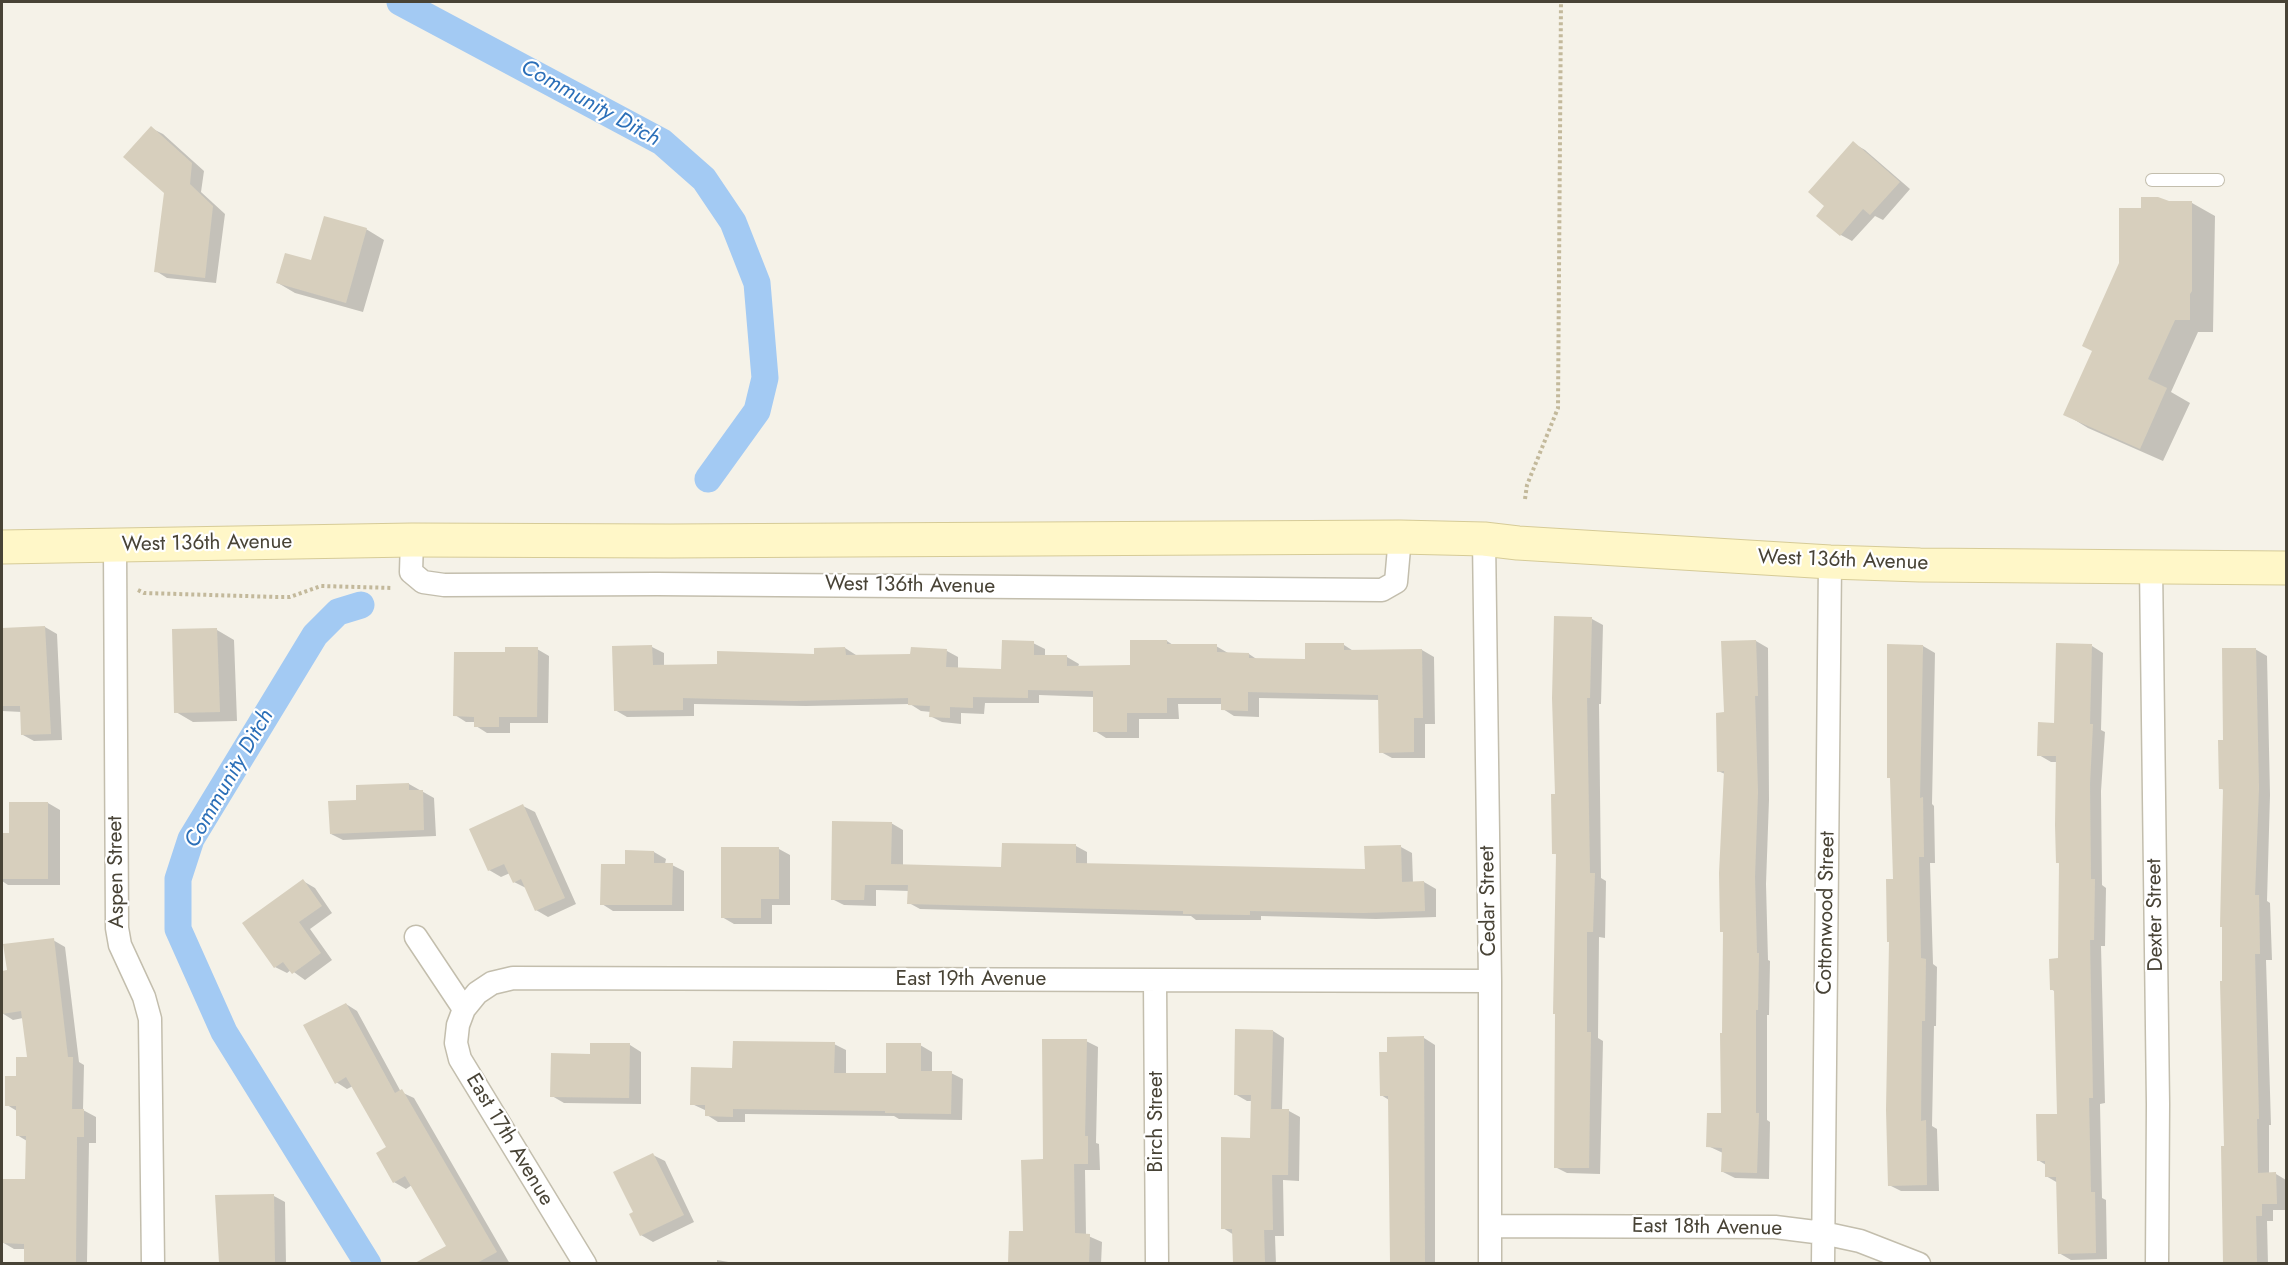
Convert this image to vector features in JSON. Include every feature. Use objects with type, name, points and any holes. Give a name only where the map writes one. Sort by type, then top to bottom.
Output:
[{"type":"main road","name":"West 136th Avenue","points":[[2,547],[412,540],[682,541],[1400,537],[1484,539],[1830,562],[1920,565],[2286,568]]},
{"type":"street","name":"West 136th Avenue","points":[[412,540],[411,572],[423,582],[444,585],[669,584],[1382,590],[1396,582],[1400,537]]},
{"type":"street","name":"Cedar Street","points":[[1484,539],[1490,981],[1490,1263]]},
{"type":"street","name":"Aspen Street","points":[[114,546],[117,928],[120,945],[144,997],[150,1019],[153,1263]]},
{"type":"street","name":"Cottonwood Street","points":[[1823,1263],[1830,562]]},
{"type":"street","name":"Dexter Street","points":[[2151,566],[2158,1080],[2157,1263]]},
{"type":"street","points":[[416,937],[464,1009]]},
{"type":"street","name":"East 19th Avenue","points":[[464,1009],[484,988],[492,983],[513,978],[1490,981]]},
{"type":"street","name":"Birch Street","points":[[1155,981],[1157,1263]]},
{"type":"street","name":"East 17th Avenue","points":[[464,1009],[458,1024],[456,1043],[460,1059],[585,1263]]},
{"type":"street","name":"East 18th Avenue","points":[[1490,1226],[1775,1227],[1823,1233],[1860,1241],[1919,1263]]},
{"type":"lane","points":[[2152,180],[2218,180]]},
{"type":"path","points":[[1525,499],[1527,485],[1558,408],[1561,2]]},
{"type":"path","points":[[138,590],[144,593],[290,597],[321,586],[398,589]]},
{"type":"building","points":[[151,126],[192,163],[190,184],[213,206],[205,278],[154,272],[164,193],[123,157]]},
{"type":"building","points":[[1853,141],[1900,182],[1870,215],[1863,209],[1840,236],[1816,216],[1824,206],[1808,192]]},
{"type":"building","points":[[2141,197],[2192,201],[2192,291],[2190,320],[2175,320],[2148,379],[2167,388],[2140,449],[2063,415],[2092,351],[2082,346],[2119,263],[2119,208],[2141,208]]},
{"type":"building","points":[[324,216],[367,228],[346,303],[276,283],[285,253],[311,260]]},
{"type":"building","points":[[1554,616],[1592,617],[1590,698],[1587,698],[1590,873],[1595,873],[1593,932],[1587,932],[1587,1032],[1591,1032],[1589,1168],[1554,1168],[1555,1014],[1553,1014],[1556,854],[1552,854],[1551,794],[1555,794],[1552,698]]},
{"type":"building","points":[[45,626],[51,734],[21,735],[20,706],[2,706],[2,628]]},
{"type":"building","points":[[217,628],[220,712],[174,713],[172,629]]},
{"type":"building","points":[[1002,640],[1034,641],[1034,655],[1067,655],[1067,666],[1130,665],[1130,640],[1167,640],[1167,644],[1217,644],[1217,652],[1249,653],[1249,658],[1305,659],[1305,643],[1344,643],[1344,650],[1422,649],[1423,718],[1414,718],[1414,752],[1379,753],[1378,695],[1248,692],[1248,711],[1221,710],[1221,698],[1167,698],[1167,713],[1127,713],[1127,732],[1093,732],[1093,691],[1028,690],[1028,698],[973,697],[973,708],[950,707],[950,718],[929,717],[930,706],[908,705],[908,698],[794,701],[683,698],[683,710],[614,711],[612,646],[652,645],[653,665],[717,664],[717,651],[814,654],[814,648],[845,647],[846,655],[910,654],[911,647],[947,649],[946,667],[1001,669]]},
{"type":"building","points":[[1756,640],[1758,792],[1755,877],[1757,953],[1759,953],[1758,1010],[1756,1010],[1756,1113],[1759,1113],[1757,1173],[1721,1172],[1722,1148],[1706,1147],[1707,1113],[1721,1113],[1720,1033],[1722,1033],[1723,932],[1720,932],[1719,873],[1724,771],[1717,772],[1716,713],[1724,712],[1721,641]]},
{"type":"building","points":[[2056,643],[2092,644],[2091,879],[2095,879],[2094,940],[2090,940],[2093,1098],[2089,1098],[2091,1192],[2095,1192],[2096,1253],[2058,1254],[2056,1177],[2045,1177],[2045,1161],[2037,1161],[2036,1114],[2057,1114],[2054,990],[2050,990],[2049,959],[2058,958],[2059,863],[2056,863],[2056,756],[2037,756],[2038,722],[2054,723]]},
{"type":"building","points":[[1887,644],[1923,645],[1920,798],[1923,797],[1924,857],[1919,857],[1921,958],[1926,959],[1925,1021],[1922,1021],[1921,1121],[1926,1120],[1927,1185],[1888,1186],[1886,1110],[1889,942],[1887,942],[1886,879],[1893,879],[1890,778],[1887,778]]},
{"type":"building","points":[[505,647],[538,647],[537,717],[499,717],[499,727],[474,727],[474,717],[453,716],[454,652],[505,652]]},
{"type":"building","points":[[2222,648],[2256,648],[2259,788],[2255,895],[2259,895],[2260,954],[2255,954],[2258,1173],[2276,1172],[2277,1204],[2262,1204],[2262,1216],[2256,1216],[2257,1263],[2223,1263],[2221,1146],[2224,1146],[2220,981],[2222,981],[2222,927],[2220,927],[2223,789],[2219,789],[2218,740],[2223,740]]},
{"type":"building","points":[[409,783],[409,790],[423,790],[424,830],[330,834],[328,801],[356,800],[356,785]]},
{"type":"building","points":[[9,802],[48,802],[48,879],[2,879],[2,833],[9,833]]},
{"type":"building","points":[[523,804],[565,898],[535,911],[521,879],[513,883],[504,864],[488,871],[469,829]]},
{"type":"building","points":[[832,821],[892,822],[891,864],[1001,867],[1002,843],[1076,844],[1076,863],[1365,869],[1364,846],[1401,845],[1402,882],[1424,881],[1425,911],[1363,913],[1250,911],[1250,915],[1183,914],[1183,911],[907,904],[908,885],[865,885],[864,900],[831,900]]},
{"type":"building","points":[[721,847],[779,847],[779,899],[761,899],[761,918],[721,918]]},
{"type":"building","points":[[625,850],[654,851],[654,863],[673,863],[672,905],[600,905],[601,864],[625,864]]},
{"type":"building","points":[[303,879],[322,906],[299,922],[321,953],[292,974],[283,962],[274,968],[242,923]]},
{"type":"building","points":[[54,938],[68,1057],[73,1057],[72,1109],[84,1109],[84,1137],[77,1137],[76,1263],[24,1263],[24,1244],[2,1243],[2,1179],[25,1179],[26,1136],[16,1136],[16,1106],[5,1106],[5,1076],[16,1076],[16,1057],[27,1057],[21,1011],[2,1014],[2,971],[7,970],[3,944]]},
{"type":"building","points":[[346,1003],[395,1093],[402,1089],[497,1252],[477,1263],[415,1263],[446,1246],[405,1176],[393,1183],[376,1153],[386,1147],[346,1077],[335,1084],[303,1025]]},
{"type":"building","points":[[1235,1029],[1273,1030],[1271,1109],[1289,1109],[1288,1175],[1272,1175],[1273,1230],[1264,1230],[1265,1263],[1233,1263],[1232,1229],[1221,1229],[1221,1137],[1250,1138],[1251,1095],[1234,1095]]},
{"type":"building","points":[[1424,1036],[1425,1263],[1390,1263],[1388,1096],[1380,1096],[1379,1052],[1387,1052],[1387,1037]]},
{"type":"building","points":[[1042,1039],[1087,1039],[1085,1136],[1088,1136],[1088,1164],[1074,1164],[1075,1233],[1090,1234],[1089,1263],[1008,1263],[1009,1231],[1023,1231],[1021,1160],[1043,1159]]},
{"type":"building","points":[[733,1041],[835,1042],[834,1073],[886,1073],[886,1043],[921,1043],[921,1071],[952,1071],[951,1114],[733,1109],[733,1117],[705,1116],[705,1105],[690,1105],[691,1067],[732,1068]]},
{"type":"building","points":[[590,1043],[630,1043],[629,1098],[550,1097],[551,1053],[590,1054]]},
{"type":"building","points":[[653,1153],[684,1215],[640,1236],[629,1214],[633,1212],[613,1172]]},
{"type":"building","points":[[274,1194],[275,1263],[219,1263],[215,1195]]},
{"type":"waterway","name":"Community Ditch","points":[[400,2],[662,142],[704,179],[733,222],[757,283],[765,378],[757,411],[708,479]]},
{"type":"waterway","name":"Community Ditch","points":[[361,605],[338,612],[315,635],[191,839],[178,879],[178,929],[224,1032],[368,1264]]}]
